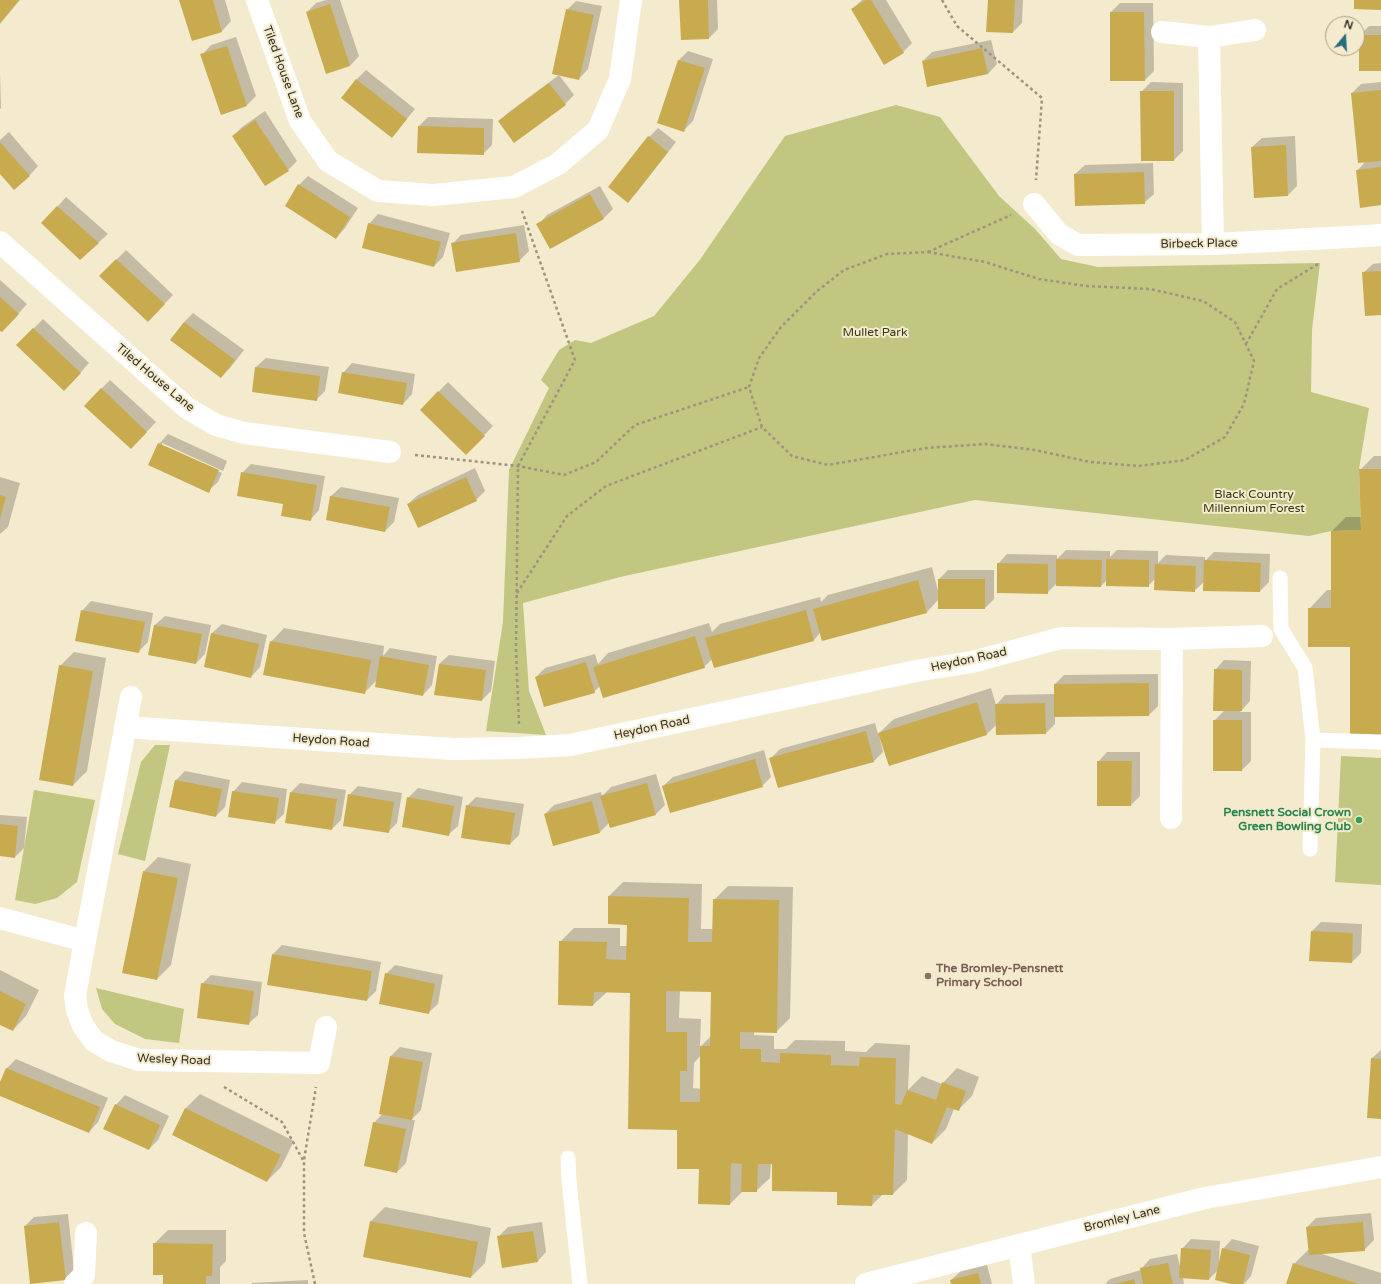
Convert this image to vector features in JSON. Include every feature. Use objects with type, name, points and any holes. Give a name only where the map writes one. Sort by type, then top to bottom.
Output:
[{"type":"street","name":"Tiled House Lane","points":[[257,0],[300,121],[328,161],[378,191],[433,195],[514,188],[558,164],[598,130],[620,79],[631,0]]},
{"type":"street","points":[[1162,32],[1210,37],[1255,30]]},
{"type":"street","points":[[1210,37],[1213,244]]},
{"type":"street","name":"Birbeck Place","points":[[1034,204],[1059,234],[1078,245],[1213,244],[1381,235]]},
{"type":"street","name":"Tiled House Lane","points":[[0,242],[187,408],[216,425],[244,433],[390,452]]},
{"type":"street","name":"Heydon Road","points":[[125,727],[453,749],[520,748],[570,745],[916,671],[972,662],[1061,638],[1172,639],[1262,636]]},
{"type":"street","points":[[1170,818],[1172,639]]},
{"type":"street","points":[[0,918],[85,940],[131,697]]},
{"type":"street","name":"Wesley Road","points":[[85,940],[75,996],[77,1010],[83,1026],[94,1041],[111,1051],[139,1060],[319,1063]]},
{"type":"street","points":[[319,1063],[326,1027]]},
{"type":"street","name":"Bromley Lane","points":[[866,1284],[1205,1198],[1381,1167]]},
{"type":"street","points":[[75,1284],[84,1274],[86,1233]]},
{"type":"street","points":[[1018,1245],[1024,1284]]},
{"type":"lane","points":[[1280,578],[1281,629],[1305,668],[1313,740],[1310,849]]},
{"type":"lane","points":[[1313,740],[1381,742]]},
{"type":"lane","points":[[568,1158],[580,1284]]},
{"type":"path","points":[[928,252],[1034,204],[1042,98],[957,26],[942,0]]},
{"type":"path","points":[[514,188],[575,360],[518,466],[516,650],[520,748]]},
{"type":"path","points":[[928,252],[985,262],[1039,279],[1086,286],[1150,288],[1203,300],[1235,322],[1254,361],[1244,404],[1225,437],[1185,460],[1139,466],[1090,462],[1035,450],[985,444],[926,448],[828,465],[792,456],[762,427],[749,387],[759,358],[781,327],[816,292],[844,270],[887,254],[928,252]]},
{"type":"path","points":[[1246,345],[1277,290],[1320,263]]},
{"type":"path","points":[[390,452],[518,466],[564,475],[596,462],[635,425],[749,387]]},
{"type":"path","points":[[516,594],[568,516],[606,486],[762,427]]},
{"type":"path","points":[[316,1284],[304,1232],[304,1160],[319,1063]]},
{"type":"path","points":[[222,1085],[282,1122],[304,1160]]},
{"type":"green space","name":"Mullet Park","points":[[896,105],[940,117],[999,196],[1035,229],[1061,259],[1098,267],[1320,263],[1312,330],[1311,392],[1369,408],[1359,469],[1361,530],[1331,531],[1309,536],[975,500],[620,577],[523,603],[529,691],[546,735],[486,731],[503,622],[509,470],[549,388],[541,380],[559,350],[575,340],[591,343],[654,316],[699,261],[785,136]]},
{"type":"green space","points":[[155,745],[170,745],[145,861],[118,854],[141,762]]},
{"type":"green space","name":"Pensnett Social Crown Green Bowling Club","points":[[1341,756],[1381,758],[1381,885],[1335,882]]},
{"type":"green space","points":[[34,790],[95,800],[77,882],[57,898],[35,904],[15,900]]},
{"type":"green space","points":[[96,988],[184,1009],[179,1043],[145,1039],[115,1024],[102,1009]]},
{"type":"building","points":[[0,0],[19,0],[0,23]]},
{"type":"building","points":[[179,0],[213,0],[222,32],[192,41]]},
{"type":"building","points":[[679,0],[708,0],[709,39],[681,40]]},
{"type":"building","points":[[866,0],[871,0],[904,53],[884,65],[851,9]]},
{"type":"building","points":[[988,0],[1015,0],[1013,33],[986,32]]},
{"type":"building","points":[[1354,0],[1381,0],[1381,10],[1354,9]]},
{"type":"building","points":[[330,4],[350,66],[326,74],[306,12]]},
{"type":"building","points":[[566,9],[594,15],[579,80],[552,74]]},
{"type":"building","points":[[1110,12],[1144,12],[1145,81],[1110,81]]},
{"type":"building","points":[[1365,35],[1381,35],[1381,71],[1359,71],[1359,56],[1365,56]]},
{"type":"building","points":[[227,46],[247,106],[221,115],[200,54]]},
{"type":"building","points":[[982,48],[988,74],[927,87],[922,61]]},
{"type":"building","points":[[678,60],[705,68],[684,132],[657,123]]},
{"type":"building","points":[[356,79],[407,119],[392,138],[341,98]]},
{"type":"building","points":[[549,83],[566,105],[514,143],[498,121]]},
{"type":"building","points":[[1381,90],[1381,161],[1358,163],[1351,93]]},
{"type":"building","points":[[1140,91],[1174,91],[1174,161],[1141,161]]},
{"type":"building","points":[[255,120],[289,171],[265,186],[232,136]]},
{"type":"building","points":[[418,126],[484,128],[484,155],[417,153]]},
{"type":"building","points":[[648,136],[668,152],[628,203],[608,187]]},
{"type":"building","points":[[0,142],[30,176],[14,190],[0,174]]},
{"type":"building","points":[[1286,145],[1288,196],[1254,198],[1251,147]]},
{"type":"building","points":[[1381,167],[1381,205],[1360,208],[1356,170]]},
{"type":"building","points":[[1144,172],[1145,204],[1075,206],[1074,174]]},
{"type":"building","points":[[298,184],[350,217],[336,239],[285,206]]},
{"type":"building","points":[[590,194],[604,219],[550,249],[536,224]]},
{"type":"building","points":[[57,206],[99,243],[80,260],[41,223]]},
{"type":"building","points":[[368,223],[441,242],[434,267],[362,248]]},
{"type":"building","points":[[516,233],[520,262],[456,272],[451,243]]},
{"type":"building","points":[[116,259],[165,304],[148,322],[99,276]]},
{"type":"building","points":[[1381,271],[1381,315],[1365,316],[1362,272]]},
{"type":"building","points":[[0,297],[19,314],[2,332],[0,331]]},
{"type":"building","points":[[184,322],[235,360],[221,378],[170,340]]},
{"type":"building","points":[[33,328],[81,373],[64,391],[16,345]]},
{"type":"building","points":[[255,367],[320,376],[317,401],[252,392]]},
{"type":"building","points":[[342,372],[407,383],[403,405],[338,393]]},
{"type":"building","points":[[101,388],[147,432],[131,449],[84,406]]},
{"type":"building","points":[[438,391],[485,436],[466,455],[420,410]]},
{"type":"building","points":[[158,443],[219,470],[209,493],[148,465]]},
{"type":"building","points":[[1359,469],[1381,469],[1381,735],[1350,735],[1350,647],[1308,647],[1308,608],[1331,608],[1331,531],[1361,530]]},
{"type":"building","points":[[241,472],[317,485],[311,521],[281,516],[283,504],[237,496]]},
{"type":"building","points":[[466,477],[477,501],[418,528],[407,504]]},
{"type":"building","points":[[0,495],[6,497],[0,519]]},
{"type":"building","points":[[330,496],[390,507],[385,532],[326,520]]},
{"type":"building","points":[[1056,559],[1102,560],[1101,587],[1056,586]]},
{"type":"building","points":[[1106,559],[1149,560],[1149,587],[1106,586]]},
{"type":"building","points":[[1204,560],[1261,563],[1260,592],[1203,591]]},
{"type":"building","points":[[997,563],[1048,564],[1048,594],[997,593]]},
{"type":"building","points":[[1155,564],[1196,566],[1195,592],[1154,590]]},
{"type":"building","points":[[938,579],[985,579],[985,609],[938,609]]},
{"type":"building","points":[[918,580],[927,613],[822,641],[813,609]]},
{"type":"building","points":[[81,610],[145,622],[139,653],[75,641]]},
{"type":"building","points":[[806,610],[814,641],[714,668],[705,638]]},
{"type":"building","points":[[154,625],[202,634],[196,664],[148,655]]},
{"type":"building","points":[[211,633],[259,644],[251,678],[204,667]]},
{"type":"building","points":[[695,636],[705,668],[603,698],[593,667]]},
{"type":"building","points":[[270,641],[371,660],[365,694],[263,675]]},
{"type":"building","points":[[380,656],[429,665],[423,696],[375,687]]},
{"type":"building","points":[[586,662],[595,693],[544,707],[535,677]]},
{"type":"building","points":[[439,664],[486,670],[482,701],[434,695]]},
{"type":"building","points":[[59,665],[93,671],[73,786],[39,780]]},
{"type":"building","points":[[1214,669],[1242,670],[1242,711],[1213,711]]},
{"type":"building","points":[[1149,683],[1149,716],[1054,717],[1054,684]]},
{"type":"building","points":[[977,702],[987,735],[889,766],[878,733]]},
{"type":"building","points":[[1045,703],[1046,734],[996,735],[995,704]]},
{"type":"building","points":[[1213,720],[1242,720],[1242,771],[1213,771]]},
{"type":"building","points":[[866,731],[874,762],[778,788],[769,758]]},
{"type":"building","points":[[755,759],[763,787],[670,813],[662,786]]},
{"type":"building","points":[[1097,761],[1132,761],[1131,806],[1097,806]]},
{"type":"building","points":[[175,780],[222,789],[216,817],[169,807]]},
{"type":"building","points":[[647,783],[656,815],[610,828],[600,796]]},
{"type":"building","points":[[232,791],[279,798],[275,824],[228,817]]},
{"type":"building","points":[[290,792],[337,799],[332,830],[285,823]]},
{"type":"building","points":[[348,794],[394,802],[389,833],[343,826]]},
{"type":"building","points":[[407,797],[454,806],[449,836],[402,827]]},
{"type":"building","points":[[592,801],[600,833],[553,846],[544,814]]},
{"type":"building","points":[[466,805],[515,813],[510,845],[461,838]]},
{"type":"building","points":[[0,824],[18,826],[15,858],[0,856]]},
{"type":"building","points":[[143,871],[178,878],[157,980],[122,973]]},
{"type":"building","points":[[608,896],[689,898],[688,942],[712,942],[713,899],[779,900],[777,1033],[740,1032],[740,1049],[761,1049],[761,1062],[780,1063],[780,1053],[831,1055],[831,1065],[859,1066],[860,1057],[896,1058],[895,1104],[901,1105],[907,1090],[936,1100],[942,1082],[966,1091],[959,1111],[947,1107],[932,1144],[895,1129],[893,1195],[873,1195],[872,1206],[837,1205],[837,1192],[772,1191],[772,1164],[758,1164],[757,1192],[741,1192],[742,1164],[731,1163],[730,1205],[698,1204],[699,1169],[677,1169],[677,1130],[628,1129],[630,993],[594,992],[593,1006],[558,1005],[559,941],[607,942],[606,959],[626,960],[627,925],[608,924]],"holes":[[[666,991],[711,992],[710,1046],[700,1046],[700,1102],[680,1102],[680,1071],[687,1071],[687,1032],[666,1032]]]},
{"type":"building","points":[[1311,931],[1353,933],[1352,963],[1309,961]]},
{"type":"building","points":[[272,954],[372,971],[367,1001],[267,985]]},
{"type":"building","points":[[385,973],[435,984],[429,1014],[379,1004]]},
{"type":"building","points":[[201,983],[254,991],[249,1025],[197,1018]]},
{"type":"building","points":[[0,991],[26,1004],[13,1031],[0,1025]]},
{"type":"building","points":[[390,1056],[423,1062],[412,1120],[379,1114]]},
{"type":"building","points":[[1371,1058],[1381,1059],[1381,1119],[1367,1118]]},
{"type":"building","points":[[6,1068],[100,1107],[89,1133],[0,1096],[0,1082]]},
{"type":"building","points":[[115,1104],[160,1125],[149,1150],[103,1129]]},
{"type":"building","points":[[185,1108],[281,1155],[267,1182],[172,1135]]},
{"type":"building","points":[[373,1122],[406,1129],[397,1173],[364,1166]]},
{"type":"building","points":[[370,1221],[478,1242],[471,1278],[363,1257]]},
{"type":"building","points":[[59,1222],[66,1280],[30,1284],[24,1226]]},
{"type":"building","points":[[1363,1222],[1365,1251],[1309,1255],[1306,1227]]},
{"type":"building","points":[[533,1231],[538,1262],[502,1268],[497,1236]]},
{"type":"building","points":[[153,1243],[213,1244],[212,1276],[206,1276],[206,1284],[163,1284],[163,1275],[153,1275]]},
{"type":"building","points":[[1181,1248],[1211,1250],[1209,1280],[1179,1278]]},
{"type":"building","points":[[1222,1248],[1250,1255],[1243,1284],[1231,1284],[1215,1280]]},
{"type":"building","points":[[1168,1263],[1173,1284],[1143,1284],[1140,1268]]},
{"type":"building","points":[[1293,1263],[1359,1284],[1286,1284]]},
{"type":"building","points":[[978,1273],[981,1284],[951,1284],[950,1280]]},
{"type":"building","points":[[1134,1279],[1135,1284],[1115,1284]]},
{"type":"place","name":"Pensnett Social Crown Green Bowling Club","points":[[1359,820]]},
{"type":"place","name":"The Bromley-Pensnett Primary School","points":[[928,976]]},
{"type":"park label","name":"Black Country Millennium Forest","points":[[1254,502]]}]
